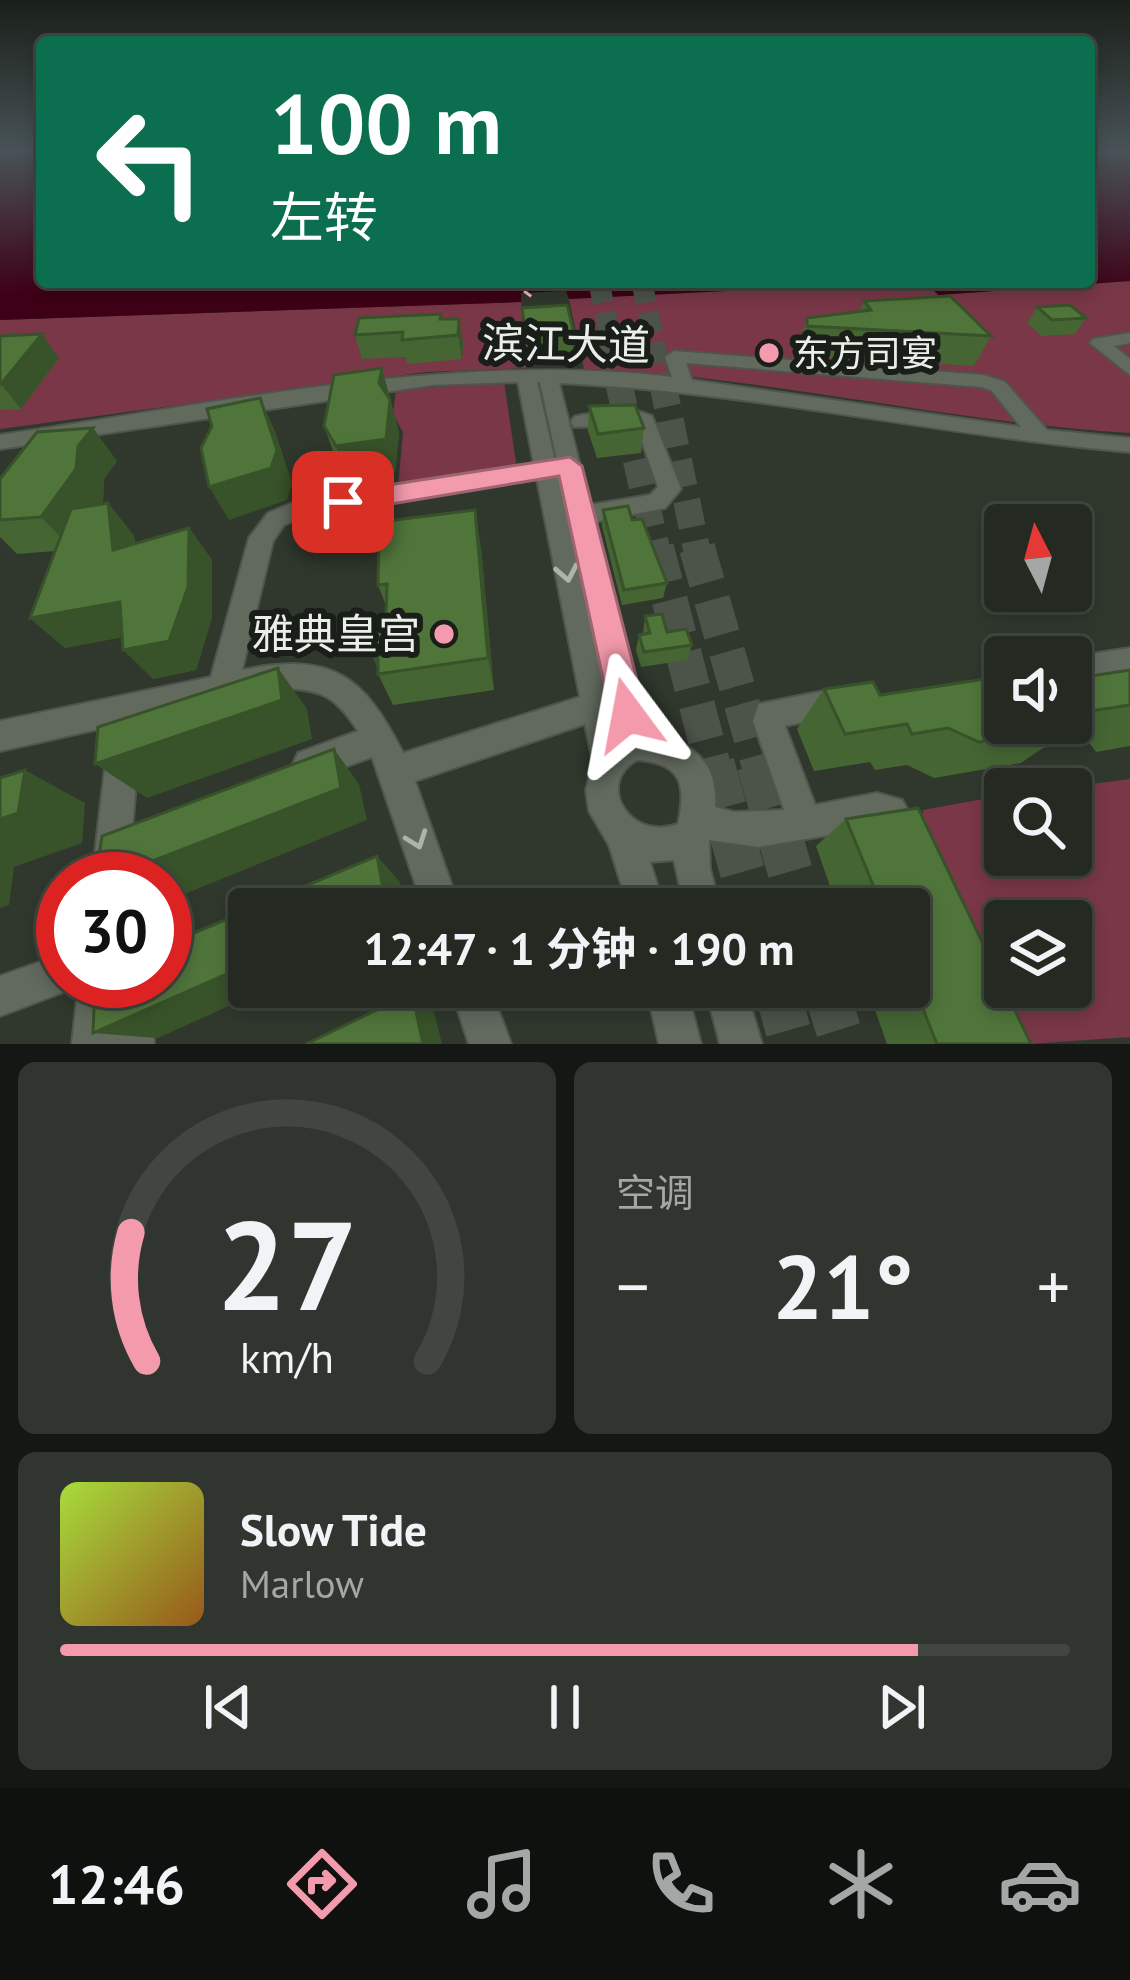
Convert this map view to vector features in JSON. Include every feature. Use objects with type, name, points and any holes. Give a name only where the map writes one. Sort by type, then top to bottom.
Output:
[{"type":"street","points":[[1130,338],[1099,344],[1130,369]]},
{"type":"street","points":[[684,384],[674,357],[984,381],[998,386],[1041,437]]},
{"type":"street","points":[[537,376],[558,468],[593,706],[609,762],[600,793],[603,809],[624,837],[640,888]]},
{"type":"street","name":"滨江大道","points":[[0,442],[433,380],[537,376],[684,384],[1041,437],[1130,445]]},
{"type":"street","points":[[620,380],[632,416]]},
{"type":"street","points":[[581,422],[632,416],[645,422],[670,489],[667,496],[582,515]]},
{"type":"street","points":[[558,468],[582,515],[628,715],[693,772],[700,801],[693,873],[697,888]]},
{"type":"street","points":[[223,688],[261,538],[276,519],[302,508],[558,468]]},
{"type":"street","points":[[1092,667],[1130,662]]},
{"type":"street","points":[[0,736],[283,675],[316,677],[344,689],[378,739],[434,888]]},
{"type":"street","points":[[805,822],[768,721],[770,714],[869,697]]},
{"type":"street","points":[[393,772],[593,706]]},
{"type":"street","points":[[268,779],[378,739]]},
{"type":"street","points":[[609,762],[631,746],[658,746]]},
{"type":"street","points":[[113,852],[122,759]]},
{"type":"street","points":[[624,837],[653,847],[695,826],[722,831],[890,812],[920,868]]},
{"type":"street","points":[[135,852],[135,828],[157,820]]},
{"type":"street","points":[[0,996],[36,983]]},
{"type":"street","points":[[93,1044],[96,1008]]},
{"type":"street","points":[[133,1008],[133,1044]]},
{"type":"street","points":[[477,1008],[490,1044]]},
{"type":"street","points":[[671,1008],[680,1044]]},
{"type":"street","points":[[731,1008],[741,1044]]},
{"type":"shaded area","points":[[0,198],[36,198],[36,288],[782,288],[569,299],[566,291],[521,293],[521,302],[0,320]]},
{"type":"shaded area","points":[[1095,198],[1130,198],[1130,281],[1095,284]]},
{"type":"shaded area","points":[[1130,281],[1130,433],[993,419],[721,380],[584,369],[569,299],[783,288],[932,288],[939,295],[1095,288],[1095,284]]},
{"type":"shaded area","points":[[932,288],[1034,288],[938,295]]},
{"type":"shaded area","points":[[521,302],[526,368],[426,372],[0,429],[0,320]]},
{"type":"shaded area","points":[[504,382],[517,469],[398,488],[403,432],[393,414],[396,390]]},
{"type":"shaded area","points":[[1130,779],[1130,1037],[1028,1044],[1011,1008],[1092,1008],[1092,900],[984,900],[984,951],[922,820],[923,810],[984,799],[984,876],[1092,876],[1092,784]]},
{"type":"building","points":[[950,296],[991,336],[807,326],[807,318],[871,310],[864,301]]},
{"type":"building","points":[[567,305],[574,333],[526,336],[522,308]]},
{"type":"building","points":[[1070,305],[1086,318],[1052,320],[1037,307]]},
{"type":"building","points":[[441,314],[440,319],[459,319],[458,335],[402,340],[403,332],[355,335],[359,318]]},
{"type":"building","points":[[42,334],[1,384],[0,384],[0,336]]},
{"type":"building","points":[[382,368],[379,383],[390,400],[386,439],[336,446],[324,426],[334,375]]},
{"type":"building","points":[[260,398],[277,450],[271,468],[209,487],[201,448],[212,426],[207,409]]},
{"type":"building","points":[[635,405],[644,428],[598,434],[589,406]]},
{"type":"building","points":[[93,428],[78,446],[76,469],[41,517],[0,520],[0,479],[37,432]]},
{"type":"building","points":[[108,503],[113,550],[189,528],[188,587],[169,641],[123,650],[120,602],[30,618],[71,509]]},
{"type":"building","points":[[628,506],[632,520],[642,519],[667,583],[624,590],[603,510]]},
{"type":"building","points":[[475,510],[488,658],[378,674],[378,650],[370,652],[372,618],[386,616],[387,584],[378,585],[379,522]]},
{"type":"building","points":[[662,614],[667,632],[686,629],[692,645],[644,652],[639,635],[650,633],[645,616]]},
{"type":"building","points":[[278,668],[282,700],[95,764],[98,727]]},
{"type":"building","points":[[1130,670],[1130,705],[1092,711],[1092,676]]},
{"type":"building","points":[[984,679],[984,741],[948,728],[912,734],[907,724],[845,734],[824,689],[873,682],[880,695]]},
{"type":"building","points":[[334,749],[341,788],[176,852],[100,852],[102,836]]},
{"type":"building","points":[[25,770],[18,813],[0,819],[0,778]]},
{"type":"building","points":[[918,808],[984,946],[984,1008],[1014,1008],[1031,1044],[937,1044],[923,1008],[930,1008],[930,888],[874,888],[846,819]]},
{"type":"building","points":[[377,856],[383,888],[300,888]]},
{"type":"building","points":[[228,919],[228,973],[192,989],[192,934]]},
{"type":"building","points":[[94,1008],[150,1008],[93,1033]]},
{"type":"building","points":[[381,1008],[415,1008],[423,1044],[306,1044]]},
{"type":"ferry route","points":[[520,288],[532,297]]},
{"type":"tunnel","points":[[600,288],[619,383]]},
{"type":"tunnel","points":[[643,288],[662,383]]},
{"type":"tunnel","points":[[618,380],[657,551]]},
{"type":"tunnel","points":[[662,380],[697,551]]},
{"type":"tunnel","points":[[656,548],[713,767]]},
{"type":"tunnel","points":[[697,548],[760,767]]},
{"type":"tunnel","points":[[712,764],[747,888]]},
{"type":"tunnel","points":[[759,764],[795,888]]},
{"type":"tunnel","points":[[782,1008],[792,1044]]},
{"type":"tunnel","points":[[832,1008],[843,1044]]},
{"type":"place","name":"东方司宴","points":[[769,353]]},
{"type":"place","name":"雅典皇宫","points":[[444,634]]},
{"type":"route","points":[[343,502],[570,466],[628,715]]}]
